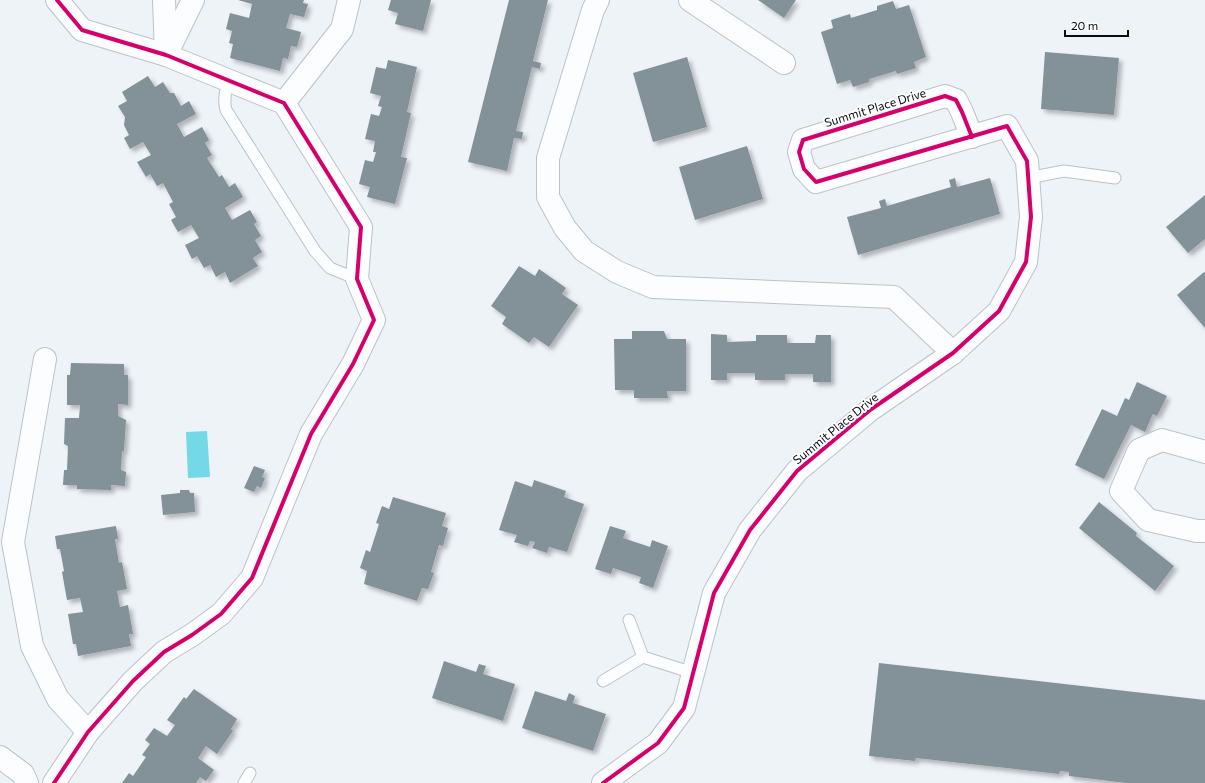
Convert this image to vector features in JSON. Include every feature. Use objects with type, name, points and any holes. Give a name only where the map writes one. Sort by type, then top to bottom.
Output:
[{"type":"street","points":[[54,783],[88,732],[134,681],[164,652],[192,635],[221,614],[252,578],[311,434],[353,364],[374,320],[357,279],[362,227],[284,103],[166,55],[82,30],[57,0]]},
{"type":"street","points":[[164,0],[166,55]]},
{"type":"street","points":[[166,55],[193,0]]},
{"type":"street","points":[[284,103],[342,29],[349,0]]},
{"type":"street","points":[[598,0],[593,10],[548,158],[548,197],[565,228],[584,251],[618,272],[653,287],[894,297],[953,353]]},
{"type":"street","points":[[690,0],[784,63]]},
{"type":"street","name":"Summit Place Drive","points":[[603,783],[658,743],[684,708],[714,592],[750,530],[797,471],[870,410],[953,353],[999,311],[1026,262],[1030,217],[1027,162],[1007,126],[972,137],[816,182],[804,169],[799,152],[803,140],[945,96],[956,100],[972,137]]},
{"type":"street","points":[[45,359],[13,542],[32,646],[58,699],[88,732]]},
{"type":"street","points":[[1205,452],[1162,440],[1139,450],[1121,491],[1148,520],[1197,531],[1205,531]]},
{"type":"street","points":[[0,756],[23,774],[27,783]]},
{"type":"lane","points":[[228,80],[224,96],[226,110],[315,251],[330,268],[357,279]]},
{"type":"lane","points":[[1028,178],[1064,171],[1115,178]]},
{"type":"lane","points":[[629,620],[642,657]]},
{"type":"lane","points":[[603,681],[642,657],[693,673]]},
{"type":"lane","points":[[244,783],[250,773]]},
{"type":"water","points":[[207,431],[210,477],[188,478],[186,432]]},
{"type":"building","points":[[238,0],[304,0],[303,3],[308,4],[304,17],[290,14],[286,28],[301,32],[297,47],[291,46],[288,59],[283,58],[280,71],[230,58],[233,44],[229,43],[232,31],[226,29],[230,13],[249,18],[252,4]]},
{"type":"building","points":[[391,0],[431,0],[423,31],[395,24],[398,13],[388,10]]},
{"type":"building","points":[[509,0],[548,0],[533,61],[541,63],[540,69],[532,67],[516,131],[523,132],[522,139],[514,138],[507,171],[468,162]]},
{"type":"building","points":[[758,0],[796,0],[784,18]]},
{"type":"building","points":[[893,1],[896,9],[909,5],[926,57],[914,62],[916,68],[897,74],[896,71],[869,79],[869,82],[853,87],[850,80],[837,84],[821,32],[833,28],[831,20],[850,14],[851,18],[877,10],[877,6]]},
{"type":"building","points":[[1045,52],[1119,58],[1114,115],[1041,109]]},
{"type":"building","points":[[687,57],[707,127],[653,142],[633,73]]},
{"type":"building","points":[[388,60],[417,67],[407,112],[411,113],[401,157],[407,158],[395,204],[367,197],[370,187],[359,184],[365,160],[373,162],[376,152],[373,152],[375,141],[365,139],[371,114],[379,116],[382,107],[378,106],[381,96],[370,93],[376,67],[386,69]]},
{"type":"building","points":[[148,76],[155,87],[163,82],[170,93],[174,93],[181,106],[189,101],[196,114],[177,124],[184,137],[202,127],[209,140],[205,143],[212,155],[207,158],[219,177],[222,175],[229,187],[235,183],[243,197],[225,208],[232,220],[250,210],[257,222],[254,224],[261,236],[255,240],[262,252],[253,258],[258,266],[230,283],[225,272],[216,277],[210,265],[204,268],[197,256],[192,259],[185,245],[199,238],[191,225],[178,232],[171,220],[176,217],[169,204],[173,202],[163,183],[157,186],[150,174],[146,177],[137,162],[151,155],[143,142],[130,149],[124,138],[129,135],[124,125],[125,117],[118,106],[127,101],[122,92]]},
{"type":"building","points":[[747,146],[763,199],[695,220],[679,167]]},
{"type":"building","points":[[955,178],[957,187],[990,178],[1000,214],[858,255],[847,217],[881,208],[879,201],[885,199],[887,206],[951,187],[949,180]]},
{"type":"building","points":[[1205,195],[1205,239],[1188,253],[1166,227]]},
{"type":"building","points":[[519,266],[535,276],[539,269],[566,288],[562,294],[578,305],[549,347],[534,337],[529,343],[502,324],[506,317],[491,306]]},
{"type":"building","points":[[1204,272],[1205,273],[1205,328],[1177,295]]},
{"type":"building","points":[[632,331],[664,331],[667,339],[686,339],[686,391],[667,391],[668,398],[634,398],[634,390],[615,390],[614,339],[632,339]]},
{"type":"building","points":[[711,334],[727,335],[727,342],[756,341],[756,335],[787,335],[787,343],[815,343],[816,335],[831,335],[831,382],[813,382],[813,374],[785,374],[785,380],[755,380],[755,373],[727,373],[727,380],[711,380]]},
{"type":"building","points":[[71,363],[124,364],[124,375],[128,375],[128,405],[118,404],[118,416],[126,420],[121,470],[126,472],[125,486],[111,485],[111,490],[77,489],[77,485],[63,485],[64,470],[67,470],[68,446],[64,444],[65,418],[79,418],[80,405],[67,405],[67,375],[70,375]]},
{"type":"building","points":[[1137,382],[1167,396],[1157,416],[1153,414],[1145,432],[1131,425],[1104,479],[1075,465],[1102,409],[1117,416],[1125,398],[1129,400]]},
{"type":"building","points":[[254,466],[265,470],[262,477],[265,478],[261,488],[257,486],[254,492],[244,488]]},
{"type":"building","points":[[534,480],[566,491],[564,497],[584,504],[567,552],[549,547],[547,553],[532,548],[535,542],[530,541],[528,546],[514,542],[517,535],[499,530],[515,481],[532,487]]},
{"type":"building","points":[[180,490],[189,490],[190,493],[194,493],[195,512],[163,515],[161,495],[180,493]]},
{"type":"building","points":[[393,497],[446,513],[442,526],[448,528],[443,546],[439,545],[431,572],[434,573],[428,589],[422,588],[417,601],[364,584],[367,571],[360,568],[366,550],[370,552],[379,524],[376,523],[382,506],[389,509]]},
{"type":"building","points":[[1099,502],[1137,533],[1136,536],[1174,566],[1155,591],[1079,528]]},
{"type":"building","points":[[116,526],[118,539],[115,539],[119,563],[122,562],[127,589],[117,591],[120,607],[128,605],[133,634],[129,634],[131,646],[78,656],[76,644],[73,644],[68,614],[83,612],[80,598],[67,600],[60,549],[57,549],[55,536]]},
{"type":"building","points":[[610,526],[626,531],[623,538],[650,547],[652,540],[668,546],[653,588],[639,583],[641,577],[613,568],[611,574],[595,569]]},
{"type":"building","points":[[444,661],[476,672],[479,664],[486,666],[483,674],[515,684],[503,721],[432,698]]},
{"type":"building","points":[[879,663],[1205,700],[1205,783],[1126,783],[1069,776],[1069,772],[1060,771],[1059,774],[916,758],[915,761],[869,756]]},
{"type":"building","points":[[194,689],[237,719],[231,729],[233,731],[217,754],[206,746],[198,758],[214,770],[206,781],[200,777],[196,783],[122,783],[129,773],[133,776],[146,757],[142,755],[150,744],[145,740],[154,728],[167,736],[175,725],[167,720],[184,697],[186,699]]},
{"type":"building","points":[[535,691],[566,701],[569,693],[575,696],[573,703],[606,714],[593,751],[522,728]]},
{"type":"cycle path","points":[[54,783],[88,732],[133,681],[164,652],[192,635],[221,614],[252,578],[311,434],[353,364],[374,320],[357,279],[361,227],[284,103],[166,55],[82,30],[57,0]]},
{"type":"cycle path","points":[[603,783],[658,743],[684,708],[714,593],[750,530],[797,471],[870,410],[953,353],[999,311],[1026,262],[1031,217],[1027,161],[1007,126],[816,182],[804,169],[799,152],[803,140],[945,96],[956,100],[962,112],[972,137]]}]
